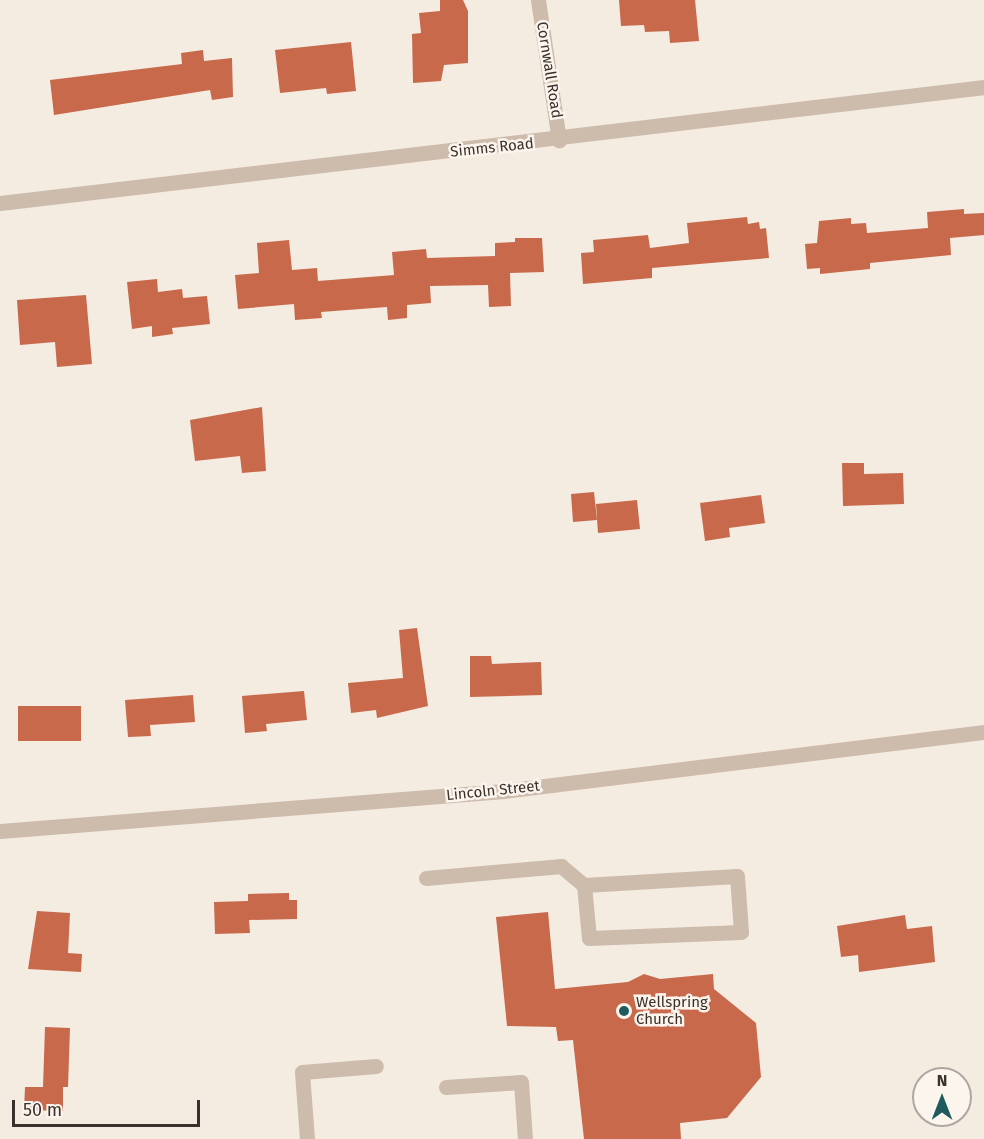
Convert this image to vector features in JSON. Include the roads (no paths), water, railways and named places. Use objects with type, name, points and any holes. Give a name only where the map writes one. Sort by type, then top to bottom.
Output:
[{"type":"street","name":"Cornwall Road","points":[[538,0],[559,140]]},
{"type":"street","name":"Simms Road","points":[[0,203],[559,140],[984,87]]},
{"type":"street","name":"Lincoln Street","points":[[0,831],[503,791],[984,732]]},
{"type":"street","points":[[426,878],[561,866],[584,885],[737,876],[741,932],[589,938],[584,885]]},
{"type":"street","points":[[307,1139],[302,1072],[376,1066]]},
{"type":"street","points":[[446,1086],[520,1082],[525,1139]]},
{"type":"place","name":"Wellspring Church","points":[[624,1011]]}]
